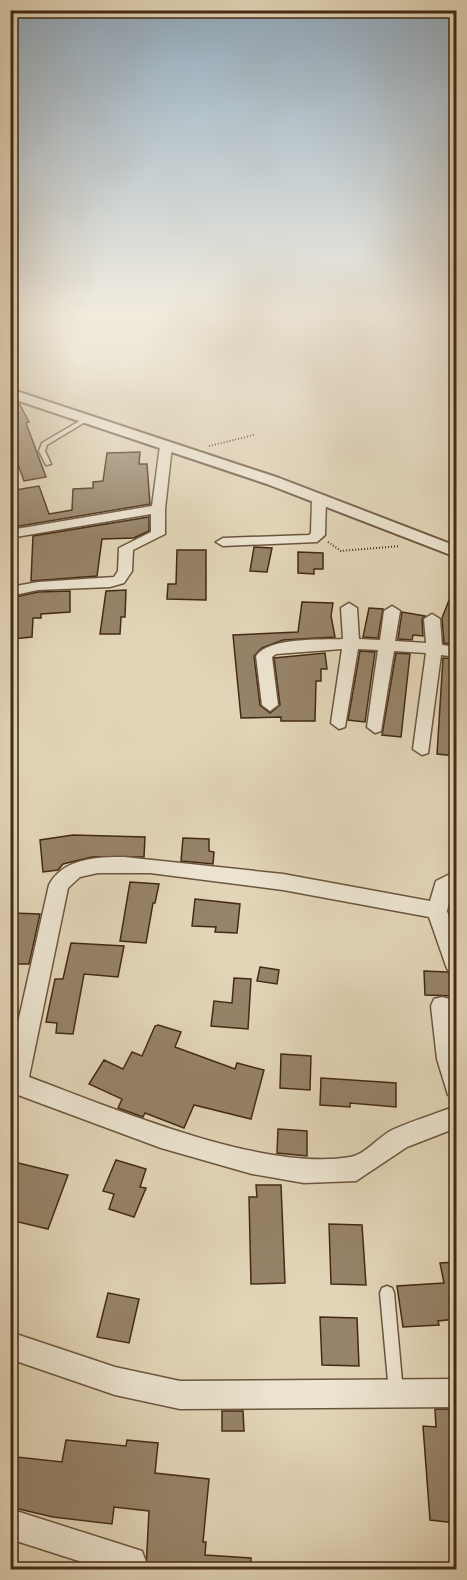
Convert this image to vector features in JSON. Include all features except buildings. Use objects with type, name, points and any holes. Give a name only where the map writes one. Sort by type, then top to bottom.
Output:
[{"type":"street","points":[[10,393],[319,499],[456,552]]},
{"type":"street","points":[[10,592],[38,585],[110,583],[119,580],[125,571],[126,548],[158,534],[158,509],[166,446]]},
{"type":"street","points":[[223,542],[306,540],[318,535],[319,499]]},
{"type":"street","points":[[10,534],[158,509]]},
{"type":"street","points":[[339,723],[351,643],[349,608]]},
{"type":"street","points":[[375,727],[392,611]]},
{"type":"street","points":[[422,749],[434,649],[432,619]]},
{"type":"street","points":[[270,705],[264,656],[271,650],[351,643],[389,643],[456,652]]},
{"type":"street","points":[[437,911],[370,896],[251,877],[127,863],[84,868],[68,874],[59,885],[13,1082],[161,1137],[252,1162],[304,1171],[331,1172],[356,1168],[399,1139],[456,1117]]},
{"type":"street","points":[[456,879],[443,887],[437,911],[456,966]]},
{"type":"street","points":[[442,1006],[448,1059],[456,1088]]},
{"type":"street","points":[[10,1345],[98,1377],[140,1389],[180,1395],[456,1393]]},
{"type":"street","points":[[10,1524],[131,1562]]},
{"type":"lane","points":[[48,464],[42,451],[44,444],[88,418]]},
{"type":"lane","points":[[387,1293],[397,1395]]},
{"type":"path","points":[[184,452],[254,435]]},
{"type":"path","points":[[318,535],[341,551],[397,547],[416,535]]}]
